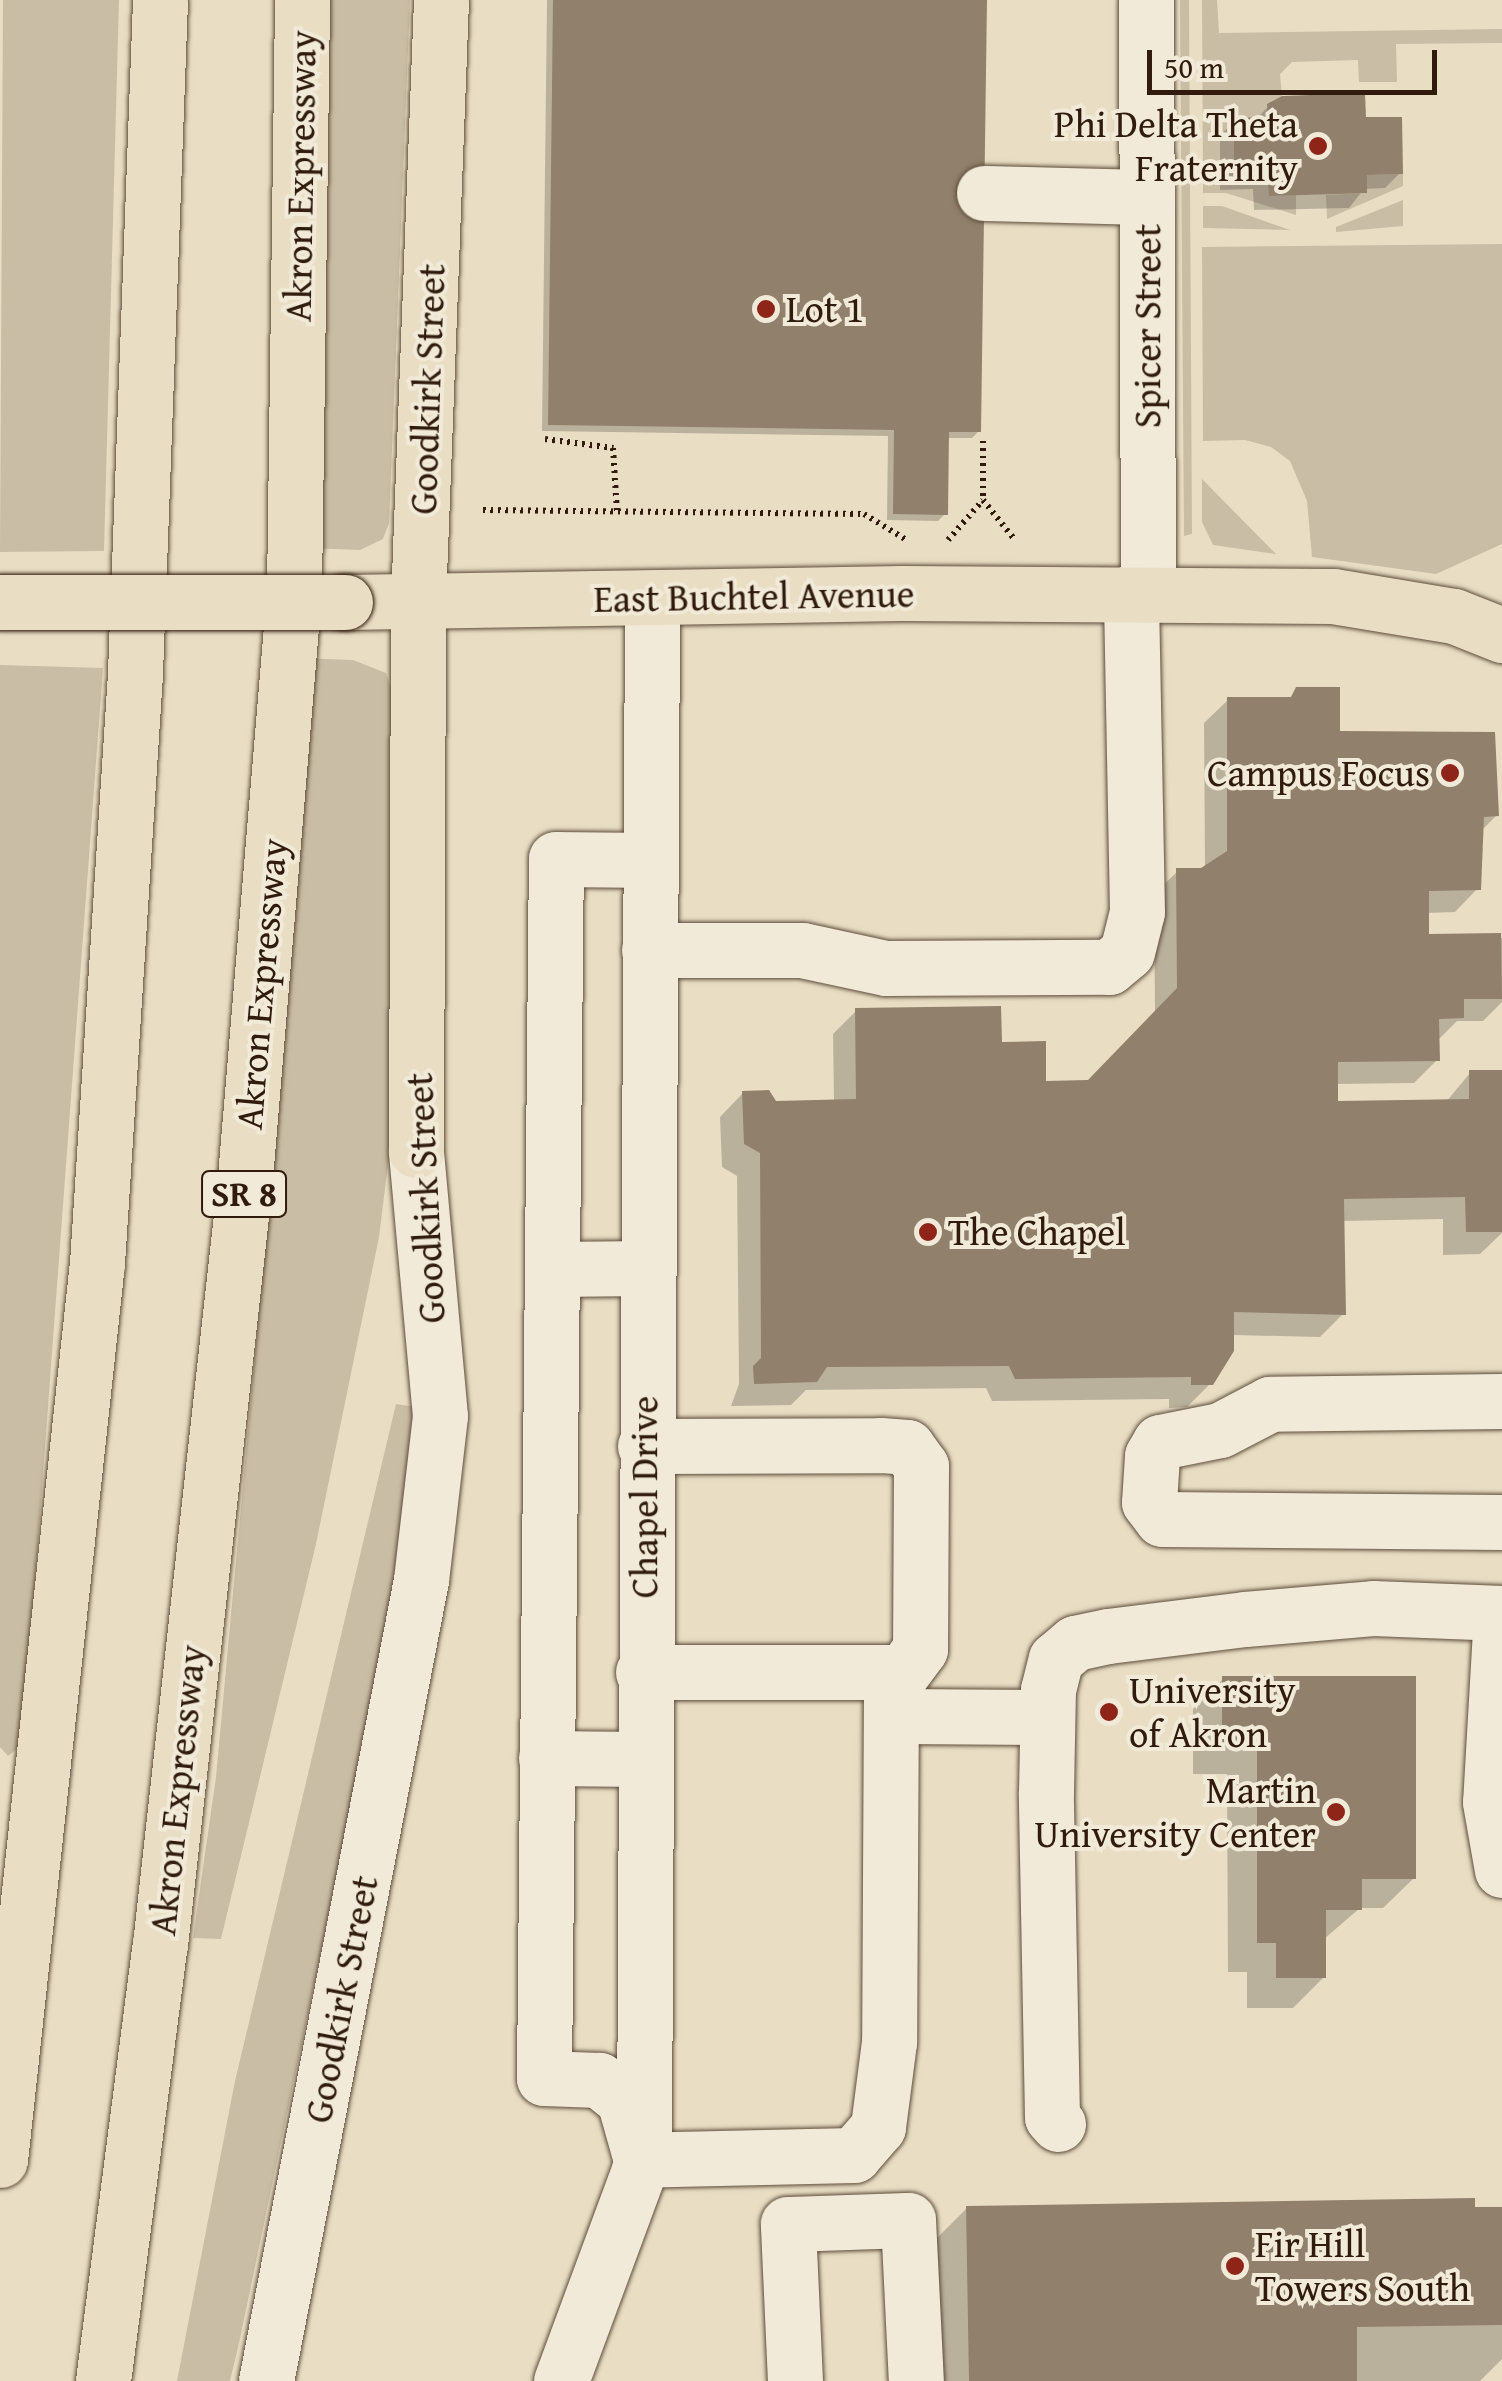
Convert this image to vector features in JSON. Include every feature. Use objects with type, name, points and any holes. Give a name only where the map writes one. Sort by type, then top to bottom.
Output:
[{"type":"main road","points":[[0,2160],[97,1263],[135,673],[160,0]]},
{"type":"main road","name":"Akron Expressway","points":[[103,2381],[160,1945],[242,1208],[284,711],[294,591],[302,0]]},
{"type":"main road","name":"Goodkirk Street","points":[[416,1150],[418,602],[441,0]]},
{"type":"main road","name":"East Buchtel Avenue","points":[[0,602],[418,602],[1140,592],[1394,603],[1502,634]]},
{"type":"street","name":"Spicer Street","points":[[649,950],[802,950],[886,968],[1108,967],[1127,952],[1137,912],[1146,0]]},
{"type":"street","points":[[984,194],[1147,197]]},
{"type":"street","name":"Chapel Drive","points":[[561,2381],[641,2160],[652,598]]},
{"type":"street","points":[[645,1446],[907,1448],[922,1466],[920,1649],[895,1694],[889,2042],[878,2127],[854,2155],[641,2160],[624,2100],[599,2080],[544,2078],[556,859],[650,860]]},
{"type":"street","name":"Goodkirk Street","points":[[266,2381],[423,1562],[440,1416],[416,1150]]},
{"type":"street","points":[[554,1269],[646,1268]]},
{"type":"street","points":[[1502,1401],[1270,1404],[1220,1430],[1160,1442],[1152,1456],[1149,1502],[1162,1518],[1502,1522]]},
{"type":"street","points":[[1058,2124],[1051,2082],[1048,1718],[1056,1659],[1075,1643],[1374,1608],[1501,1613],[1490,1802],[1502,1870]]},
{"type":"street","points":[[643,1672],[895,1694],[1048,1718]]},
{"type":"street","points":[[546,1758],[642,1759]]},
{"type":"street","points":[[795,2381],[788,2224],[908,2220],[916,2381]]},
{"type":"path","points":[[545,440],[613,448],[618,511]]},
{"type":"path","points":[[983,441],[983,500],[1015,540]]},
{"type":"path","points":[[948,540],[983,500]]},
{"type":"path","points":[[483,510],[864,514],[905,539]]},
{"type":"shaded area","points":[[3,0],[119,0],[104,551],[0,552]]},
{"type":"shaded area","points":[[321,0],[410,0],[389,523],[383,539],[360,550],[306,548]]},
{"type":"shaded area","points":[[1180,0],[1189,0],[1192,534],[1184,536]]},
{"type":"shaded area","points":[[1202,0],[1217,0],[1219,33],[1502,29],[1502,43],[1396,44],[1397,82],[1359,82],[1358,60],[1292,62],[1280,74],[1282,96],[1234,175],[1267,175],[1269,196],[1296,195],[1296,215],[1226,193],[1203,193]]},
{"type":"shaded area","points":[[1403,174],[1403,186],[1327,219],[1326,195],[1366,193],[1367,175]]},
{"type":"shaded area","points":[[1403,200],[1403,226],[1336,232],[1336,227]]},
{"type":"shaded area","points":[[1203,206],[1222,206],[1290,230],[1203,228]]},
{"type":"shaded area","points":[[1502,244],[1502,544],[1436,574],[1312,557],[1307,501],[1290,461],[1271,447],[1245,440],[1203,441],[1202,247]]},
{"type":"shaded area","points":[[1202,479],[1276,554],[1213,545],[1202,522]]},
{"type":"shaded area","points":[[300,658],[353,660],[386,673],[404,728],[397,1092],[379,1237],[316,1544],[221,1939],[193,1938],[216,1777],[271,1183]]},
{"type":"shaded area","points":[[0,665],[103,668],[36,1568],[20,1746],[8,1756],[0,1747]]},
{"type":"shaded area","points":[[396,1404],[416,1407],[409,1530],[239,2343],[230,2381],[177,2381],[235,2081]]},
{"type":"building","name":"Lot 1","points":[[553,0],[987,0],[981,432],[949,432],[948,515],[893,514],[894,430],[548,425]]},
{"type":"building","name":"Phi Delta Theta Fraternity","points":[[1365,93],[1366,117],[1402,117],[1403,174],[1367,175],[1367,193],[1269,196],[1267,175],[1234,175],[1234,118],[1268,117],[1267,104],[1282,96]]},
{"type":"building","points":[[1296,687],[1340,687],[1340,731],[1495,732],[1499,816],[1484,817],[1481,890],[1429,891],[1429,934],[1501,933],[1502,999],[1464,999],[1464,1018],[1439,1019],[1440,1061],[1338,1062],[1338,1101],[1469,1099],[1469,1070],[1502,1070],[1502,1232],[1466,1232],[1465,1197],[1344,1199],[1346,1315],[1234,1312],[1234,1351],[1213,1385],[1191,1385],[1191,1377],[1015,1379],[1009,1366],[827,1367],[817,1382],[754,1384],[753,1366],[761,1358],[760,1153],[744,1144],[742,1091],[769,1090],[776,1101],[856,1099],[855,1008],[1001,1006],[1002,1042],[1046,1041],[1046,1081],[1088,1080],[1177,988],[1176,868],[1201,868],[1227,851],[1227,697],[1291,697]]},
{"type":"building","name":"Martin University Center","points":[[1222,1676],[1416,1676],[1416,1879],[1362,1879],[1362,1910],[1326,1910],[1326,1978],[1276,1978],[1276,1943],[1257,1943],[1257,1745],[1222,1745]]},
{"type":"building","name":"Fir Hill Towers South","points":[[1475,2198],[1475,2207],[1502,2207],[1502,2325],[1357,2327],[1357,2381],[969,2381],[966,2206]]},
{"type":"place","name":"Phi Delta Theta Fraternity","points":[[1318,146]]},
{"type":"place","name":"Lot 1","points":[[766,309]]},
{"type":"place","name":"Campus Focus","points":[[1450,773]]},
{"type":"place","name":"The Chapel","points":[[928,1232]]},
{"type":"place","name":"University of Akron","points":[[1109,1712]]},
{"type":"place","name":"Martin University Center","points":[[1336,1812]]},
{"type":"place","name":"Fir Hill Towers South","points":[[1235,2266]]}]
